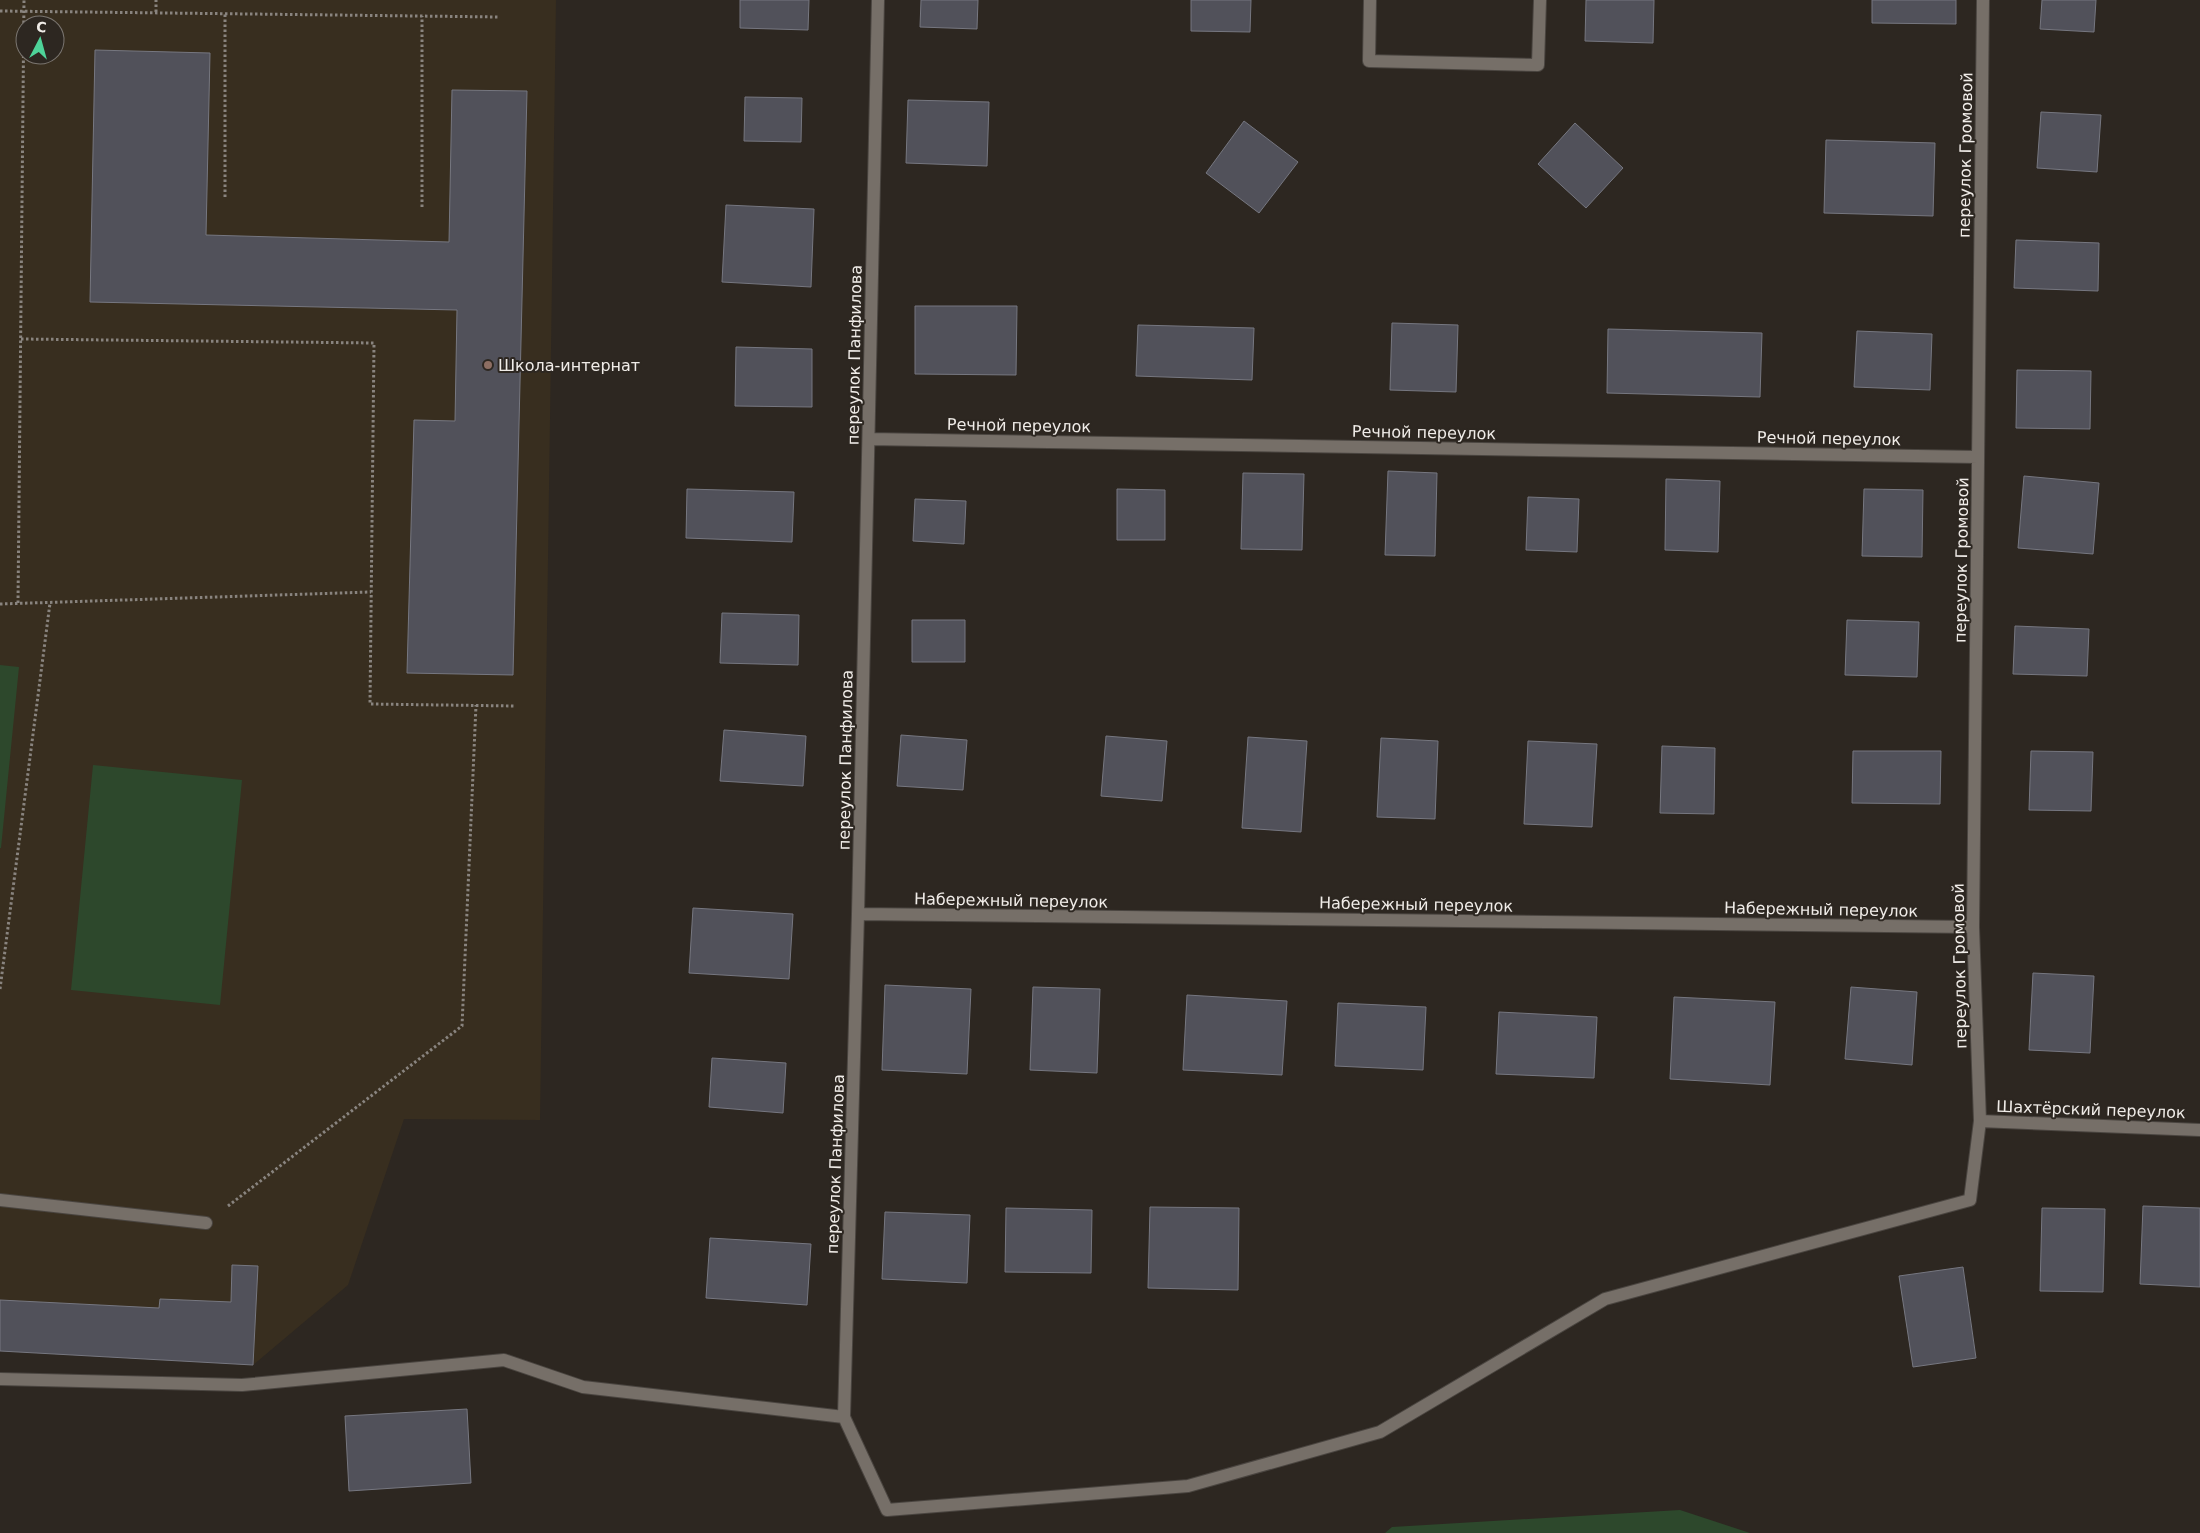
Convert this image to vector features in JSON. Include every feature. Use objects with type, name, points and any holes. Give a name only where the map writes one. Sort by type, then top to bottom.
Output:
[{"type":"lane","name":"переулок Панфилова","points":[[878,0],[858,914],[844,1417],[887,1510]]},
{"type":"lane","points":[[1370,0],[1369,61],[1538,65],[1540,0]]},
{"type":"lane","name":"переулок Громовой","points":[[887,1510],[1188,1486],[1380,1432],[1605,1298],[1970,1200],[1980,1120],[1973,927],[1983,0]]},
{"type":"lane","name":"Речной переулок","points":[[869,439],[1978,456]]},
{"type":"lane","name":"Набережный переулок","points":[[858,914],[1973,927]]},
{"type":"lane","name":"Шахтёрский переулок","points":[[1980,1120],[2200,1130]]},
{"type":"lane","points":[[0,1200],[206,1223]]},
{"type":"lane","points":[[0,1379],[242,1385],[504,1360],[582,1387],[844,1417]]},
{"type":"path","points":[[18,603],[24,0]]},
{"type":"path","points":[[156,0],[156,12]]},
{"type":"path","points":[[0,11],[500,17]]},
{"type":"path","points":[[224,197],[225,13]]},
{"type":"path","points":[[422,16],[422,207]]},
{"type":"path","points":[[21,339],[374,343],[370,704],[515,706]]},
{"type":"path","points":[[0,604],[371,592]]},
{"type":"path","points":[[0,989],[50,602]]},
{"type":"path","points":[[206,1223],[462,1026],[476,705]]},
{"type":"shaded area","points":[[0,0],[556,0],[540,1120],[404,1119],[348,1285],[253,1365],[0,1351]]},
{"type":"green space","points":[[0,665],[19,667],[1,848],[0,848]]},
{"type":"green space","points":[[93,765],[242,780],[220,1005],[71,990]]},
{"type":"green space","points":[[1680,1510],[1750,1533],[1385,1533],[1392,1527]]},
{"type":"building","points":[[740,0],[809,0],[808,30],[740,28]]},
{"type":"building","points":[[921,0],[978,0],[977,29],[920,27]]},
{"type":"building","points":[[1191,0],[1251,0],[1250,32],[1191,31]]},
{"type":"building","points":[[1586,0],[1654,0],[1653,43],[1585,41]]},
{"type":"building","points":[[1872,0],[1956,0],[1956,24],[1872,23]]},
{"type":"building","points":[[2042,0],[2096,0],[2094,32],[2040,29]]},
{"type":"building","name":"Школа-интернат","points":[[95,50],[210,53],[206,235],[449,242],[452,90],[527,91],[513,675],[407,673],[414,420],[455,421],[457,310],[90,302]]},
{"type":"building","points":[[745,97],[802,98],[801,142],[744,141]]},
{"type":"building","points":[[908,100],[989,102],[987,166],[906,163]]},
{"type":"building","points":[[2041,112],[2101,115],[2097,172],[2037,168]]},
{"type":"building","points":[[1244,121],[1298,162],[1259,213],[1206,173]]},
{"type":"building","points":[[1575,123],[1623,168],[1586,208],[1538,164]]},
{"type":"building","points":[[1826,140],[1935,143],[1933,216],[1824,213]]},
{"type":"building","points":[[726,205],[814,209],[811,287],[722,282]]},
{"type":"building","points":[[2016,240],[2099,243],[2098,291],[2014,288]]},
{"type":"building","points":[[915,306],[1017,306],[1016,375],[915,374]]},
{"type":"building","points":[[1392,323],[1458,325],[1456,392],[1390,390]]},
{"type":"building","points":[[1138,325],[1254,328],[1252,380],[1136,376]]},
{"type":"building","points":[[1608,329],[1762,333],[1760,397],[1607,393]]},
{"type":"building","points":[[1857,331],[1932,334],[1930,390],[1854,387]]},
{"type":"building","points":[[736,347],[812,349],[812,407],[735,406]]},
{"type":"building","points":[[2017,370],[2091,371],[2090,429],[2016,428]]},
{"type":"building","points":[[1388,471],[1437,473],[1435,556],[1385,555]]},
{"type":"building","points":[[1243,473],[1304,474],[1302,550],[1241,549]]},
{"type":"building","points":[[2024,476],[2099,483],[2093,554],[2018,548]]},
{"type":"building","points":[[1666,479],[1720,481],[1718,552],[1665,550]]},
{"type":"building","points":[[687,489],[794,492],[792,542],[686,538]]},
{"type":"building","points":[[1117,489],[1165,490],[1165,540],[1117,540]]},
{"type":"building","points":[[1864,489],[1923,490],[1922,557],[1862,556]]},
{"type":"building","points":[[1528,497],[1579,499],[1577,552],[1526,550]]},
{"type":"building","points":[[915,499],[966,501],[964,544],[913,541]]},
{"type":"building","points":[[722,613],[799,615],[798,665],[720,663]]},
{"type":"building","points":[[912,620],[965,620],[965,662],[912,662]]},
{"type":"building","points":[[1847,620],[1919,622],[1917,677],[1845,675]]},
{"type":"building","points":[[2015,626],[2089,629],[2087,676],[2013,674]]},
{"type":"building","points":[[724,730],[806,736],[803,786],[720,781]]},
{"type":"building","points":[[901,735],[967,740],[963,790],[897,786]]},
{"type":"building","points":[[1106,736],[1167,741],[1162,801],[1101,796]]},
{"type":"building","points":[[1248,737],[1307,741],[1301,832],[1242,828]]},
{"type":"building","points":[[1381,738],[1438,741],[1435,819],[1377,817]]},
{"type":"building","points":[[1528,741],[1597,744],[1592,827],[1524,824]]},
{"type":"building","points":[[1662,746],[1715,748],[1714,814],[1660,813]]},
{"type":"building","points":[[1853,751],[1941,751],[1940,804],[1852,803]]},
{"type":"building","points":[[2031,751],[2093,752],[2091,811],[2029,810]]},
{"type":"building","points":[[693,908],[793,914],[789,979],[689,973]]},
{"type":"building","points":[[2033,973],[2094,976],[2090,1053],[2029,1050]]},
{"type":"building","points":[[885,985],[971,989],[967,1074],[882,1070]]},
{"type":"building","points":[[1033,987],[1100,989],[1097,1073],[1030,1070]]},
{"type":"building","points":[[1851,987],[1917,992],[1912,1065],[1845,1059]]},
{"type":"building","points":[[1187,995],[1287,1001],[1282,1075],[1183,1070]]},
{"type":"building","points":[[1674,997],[1775,1002],[1770,1085],[1670,1079]]},
{"type":"building","points":[[1338,1003],[1426,1007],[1423,1070],[1335,1066]]},
{"type":"building","points":[[1499,1012],[1597,1017],[1594,1078],[1496,1074]]},
{"type":"building","points":[[712,1058],[786,1063],[783,1113],[709,1107]]},
{"type":"building","points":[[2143,1206],[2200,1208],[2200,1287],[2140,1284]]},
{"type":"building","points":[[1150,1207],[1239,1208],[1238,1290],[1148,1288]]},
{"type":"building","points":[[1006,1208],[1092,1210],[1091,1273],[1005,1272]]},
{"type":"building","points":[[2042,1208],[2105,1209],[2103,1292],[2040,1291]]},
{"type":"building","points":[[885,1212],[970,1215],[967,1283],[882,1279]]},
{"type":"building","points":[[710,1238],[811,1244],[807,1305],[706,1298]]},
{"type":"building","points":[[232,1265],[258,1266],[253,1365],[0,1351],[0,1300],[159,1308],[160,1299],[231,1302]]},
{"type":"building","points":[[1963,1267],[1976,1358],[1913,1367],[1899,1276]]},
{"type":"building","points":[[467,1409],[471,1483],[349,1491],[345,1416]]},
{"type":"place","name":"Школа-интернат","points":[[488,365]]}]
